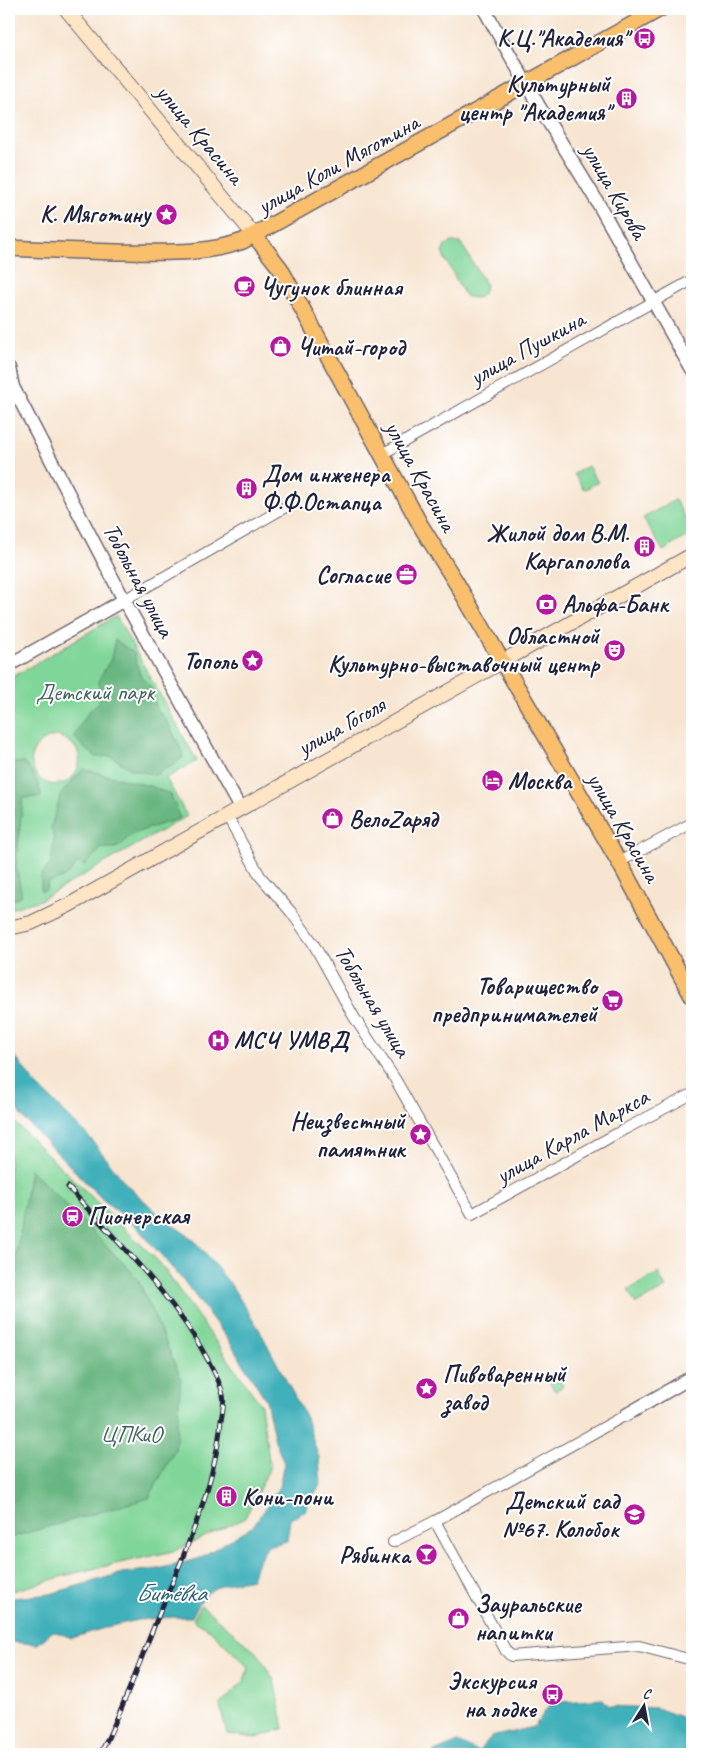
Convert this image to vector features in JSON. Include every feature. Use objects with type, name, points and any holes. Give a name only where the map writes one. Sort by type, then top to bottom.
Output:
[{"type":"main road","name":"улица Красина","points":[[66,9],[280,268],[421,526],[619,862],[692,996]]},
{"type":"main road","name":"улица Коли Мяготина","points":[[9,248],[167,252],[196,252],[225,248],[255,236],[660,9]]},
{"type":"main road","name":"улица Гоголя","points":[[9,928],[31,923],[69,905],[692,555]]},
{"type":"street","name":"улица Кирова","points":[[484,9],[526,84],[595,198],[692,370]]},
{"type":"street","name":"улица Пушкина","points":[[382,454],[692,280]]},
{"type":"street","name":"Тобольная улица","points":[[9,368],[13,387],[124,600],[240,808]]},
{"type":"street","points":[[9,665],[289,505]]},
{"type":"street","name":"Тобольная улица","points":[[227,816],[260,876],[291,912],[313,943],[354,1017],[395,1079],[472,1214]]},
{"type":"street","points":[[619,862],[692,823]]},
{"type":"street","name":"улица Карла Маркса","points":[[472,1214],[692,1094]]},
{"type":"street","points":[[393,1542],[435,1521],[692,1377]]},
{"type":"street","points":[[435,1521],[506,1651],[512,1656],[638,1646],[692,1660]]},
{"type":"green space","points":[[452,242],[461,243],[486,285],[483,293],[477,298],[465,296],[442,253],[445,246]]},
{"type":"green space","points":[[588,466],[598,482],[586,489],[583,488],[574,474]]},
{"type":"green space","points":[[675,500],[692,533],[663,551],[643,518]]},
{"type":"green space","name":"Детский парк","points":[[116,616],[197,761],[166,778],[187,816],[40,900],[9,909],[9,679]],"holes":[[[57,736],[76,748],[79,758],[76,772],[70,780],[64,783],[53,784],[43,781],[36,775],[32,766],[35,748],[44,740]]]},
{"type":"green space","points":[[115,640],[134,653],[140,675],[154,691],[155,707],[168,723],[182,751],[183,758],[155,775],[130,769],[111,756],[97,757],[84,748],[74,736],[89,711],[99,703],[99,679],[111,659]]},
{"type":"green space","points":[[23,762],[35,778],[41,797],[23,798],[16,867],[22,895],[9,902],[9,764]]},
{"type":"green space","points":[[83,769],[153,787],[171,795],[180,818],[136,833],[120,846],[102,848],[84,866],[78,862],[66,876],[48,882],[46,890],[41,891],[41,876],[51,863],[54,838],[51,827],[61,794]]},
{"type":"green space","name":"ЦПКиО","points":[[9,1117],[159,1262],[261,1405],[270,1467],[245,1518],[174,1551],[75,1573],[9,1592]]},
{"type":"green space","points":[[30,1169],[137,1277],[181,1378],[175,1450],[149,1498],[9,1538],[9,1302]]},
{"type":"green space","points":[[658,1273],[666,1288],[636,1304],[628,1290]]},
{"type":"green space","points":[[554,1372],[563,1386],[555,1391],[546,1377]]},
{"type":"green space","points":[[201,1605],[258,1654],[274,1680],[284,1728],[256,1738],[227,1734],[220,1705],[244,1681],[248,1667],[210,1630],[193,1620]]},
{"type":"water","name":"Битёвка","points":[[11,1051],[33,1081],[91,1139],[126,1184],[163,1218],[194,1240],[231,1285],[259,1329],[306,1418],[319,1458],[321,1483],[304,1512],[290,1519],[287,1541],[268,1546],[258,1561],[252,1579],[222,1585],[209,1592],[197,1606],[192,1617],[138,1620],[72,1638],[53,1631],[38,1644],[9,1642],[9,1600],[50,1594],[122,1573],[158,1569],[198,1559],[253,1526],[279,1487],[284,1463],[275,1441],[266,1400],[229,1341],[187,1285],[134,1224],[103,1200],[22,1117],[9,1097],[9,1062]]},
{"type":"water","points":[[603,1699],[609,1706],[657,1708],[692,1721],[692,1754],[434,1754],[434,1752],[458,1742],[478,1752],[491,1737],[534,1727],[551,1703]]},
{"type":"railway","points":[[68,1187],[143,1270],[178,1313],[208,1360],[219,1382],[224,1398],[217,1448],[204,1501],[185,1553],[115,1724],[100,1754]]},
{"type":"place","name":"К.Ц.\"Академия\"","points":[[644,38]]},
{"type":"place","name":"Культурный центр \"Академия\"","points":[[626,98]]},
{"type":"place","name":"К. Мяготину","points":[[166,214]]},
{"type":"place","name":"Чугунок блинная","points":[[244,287]]},
{"type":"place","name":"Читай-город","points":[[281,347]]},
{"type":"place","name":"Дом инженера Ф.Ф.Остапца","points":[[246,488]]},
{"type":"place","name":"Жилой дом В.М. Каргаполова","points":[[645,547]]},
{"type":"place","name":"Согласие","points":[[406,575]]},
{"type":"place","name":"Альфа-Банк","points":[[546,604]]},
{"type":"place","name":"Областной Культурно-выставочный центр","points":[[615,650]]},
{"type":"place","name":"Тополь","points":[[253,661]]},
{"type":"place","name":"Москва","points":[[492,781]]},
{"type":"place","name":"ВелоZаряд","points":[[333,819]]},
{"type":"place","name":"Товарищество предпринимателей","points":[[613,1000]]},
{"type":"place","name":"МСЧ УМВД","points":[[218,1040]]},
{"type":"place","name":"Неизвестный памятник","points":[[421,1135]]},
{"type":"place","name":"Пионерская","points":[[72,1216]]},
{"type":"place","name":"Пивоваренный завод","points":[[427,1388]]},
{"type":"place","name":"Кони-пони","points":[[226,1497]]},
{"type":"place","name":"Детский сад №67. Колобок","points":[[635,1515]]},
{"type":"place","name":"Рябинка","points":[[426,1555]]},
{"type":"place","name":"Зауральские напитки","points":[[459,1618]]},
{"type":"place","name":"Экскурсия на лодке","points":[[552,1695]]}]
